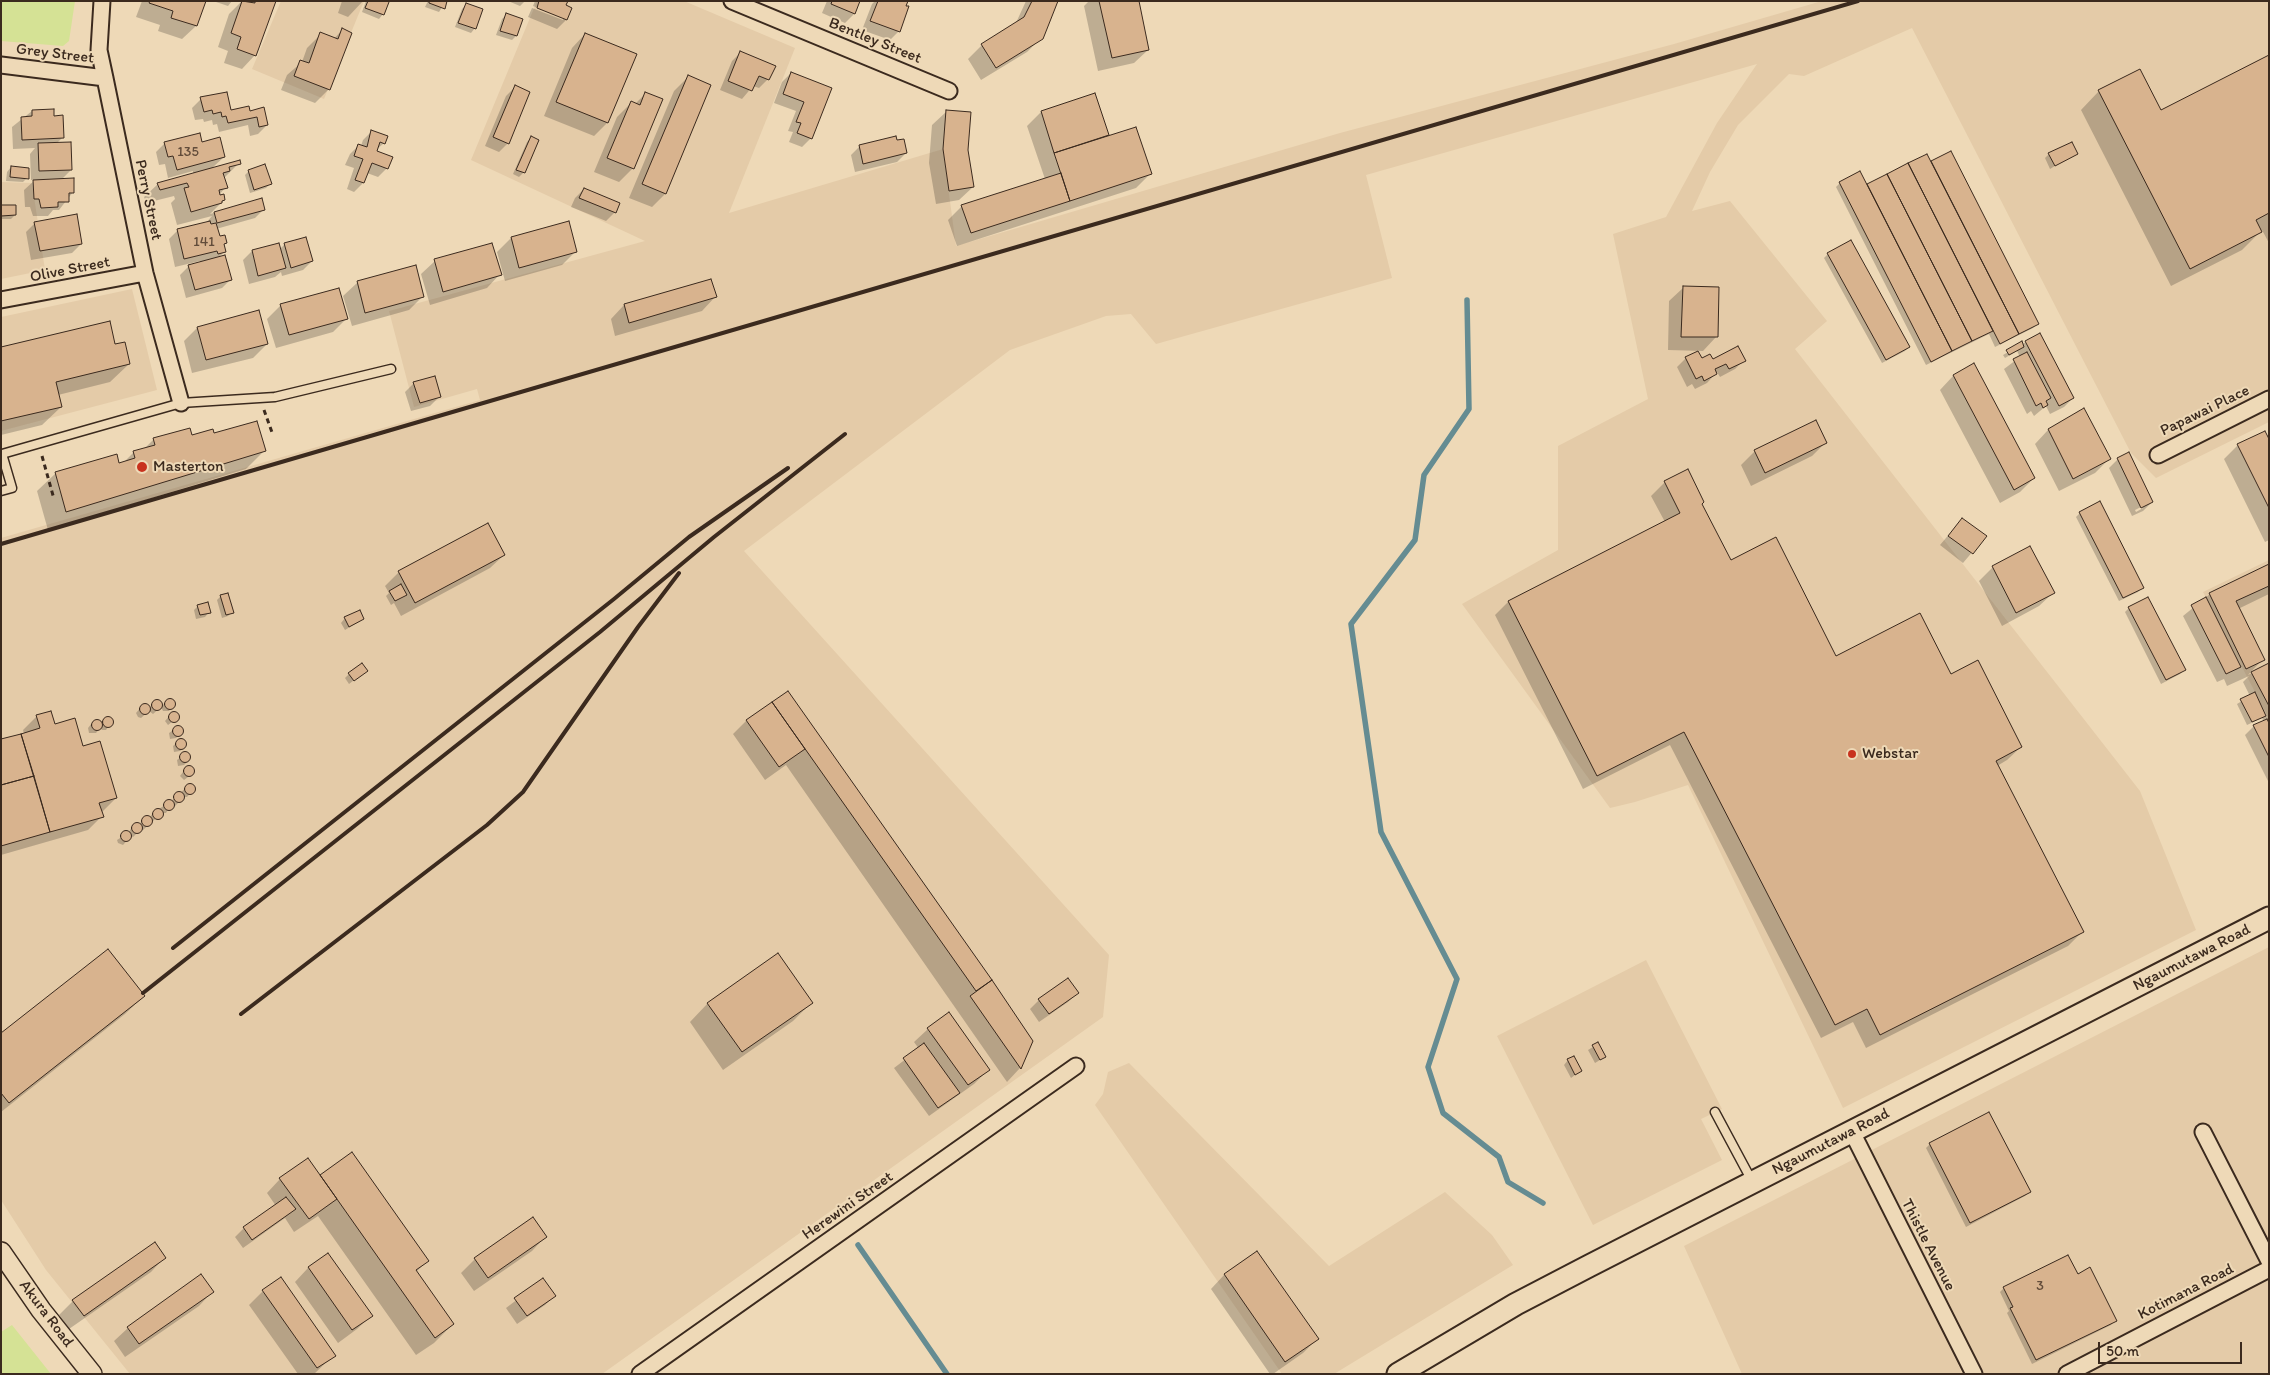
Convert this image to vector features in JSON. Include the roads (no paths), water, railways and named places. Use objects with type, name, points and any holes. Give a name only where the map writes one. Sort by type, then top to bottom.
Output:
[{"type":"main road","name":"Ngaumutawa Road","points":[[1398,1374],[1516,1304],[2269,918]]},
{"type":"street","name":"Perry Street","points":[[102,1],[99,50],[145,273],[181,403]]},
{"type":"street","name":"Bentley Street","points":[[732,1],[949,91]]},
{"type":"street","name":"Grey Street","points":[[1,65],[105,78]]},
{"type":"street","name":"Olive Street","points":[[1,300],[145,273]]},
{"type":"street","name":"Papawai Place","points":[[2158,455],[2269,400]]},
{"type":"street","name":"Herewini Street","points":[[640,1374],[1076,1066]]},
{"type":"street","name":"Thistle Avenue","points":[[1852,1132],[1974,1374]]},
{"type":"street","points":[[2203,1132],[2269,1261]]},
{"type":"street","name":"Akura Road","points":[[1,1252],[41,1310],[92,1374]]},
{"type":"street","name":"Kotimana Road","points":[[2067,1374],[2269,1269]]},
{"type":"lane","points":[[1,491],[12,488],[2,454],[181,403],[275,396],[391,369]]},
{"type":"lane","points":[[1715,1112],[1753,1183]]},
{"type":"waterway","points":[[1467,300],[1469,409],[1424,475],[1415,540],[1351,624],[1381,832],[1457,979],[1428,1067],[1443,1113],[1499,1157],[1508,1182],[1543,1203]]},
{"type":"waterway","points":[[858,1245],[947,1374]]},
{"type":"railway","points":[[1,544],[1858,1]]},
{"type":"railway","points":[[143,993],[600,632],[714,537],[845,434]]},
{"type":"railway","points":[[173,948],[614,599],[689,537],[788,468]]},
{"type":"railway","points":[[241,1014],[487,825],[523,792],[638,627],[679,573]]},
{"type":"place","name":"Masterton","points":[[142,467]]},
{"type":"place","name":"Webstar","points":[[1852,754]]}]
